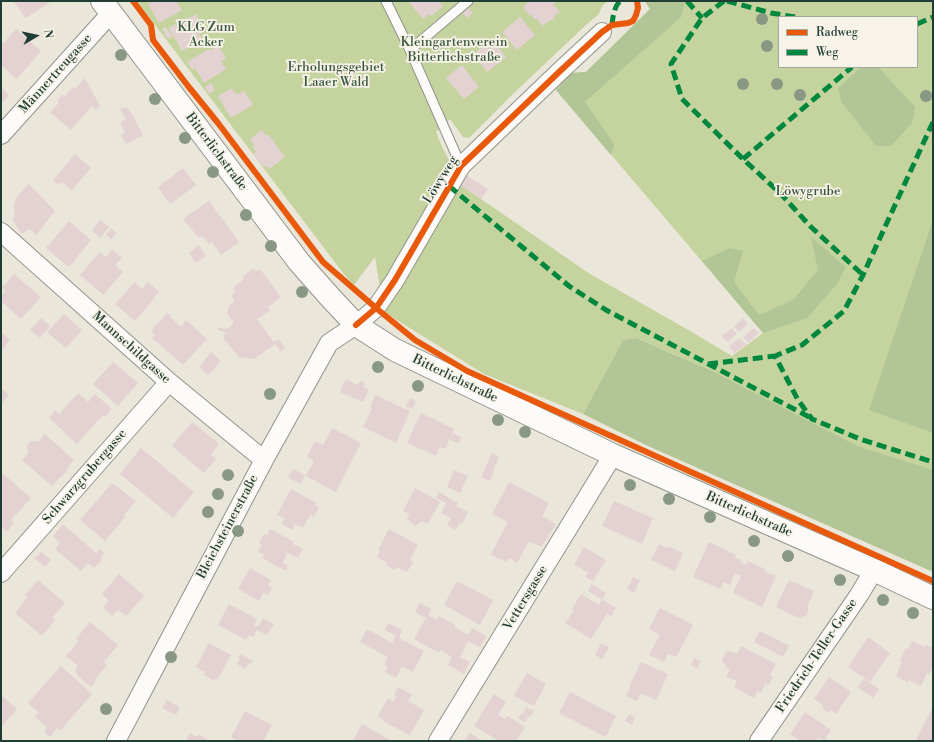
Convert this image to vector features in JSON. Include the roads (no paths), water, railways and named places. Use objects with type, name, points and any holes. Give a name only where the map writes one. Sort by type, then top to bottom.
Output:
[{"type":"main road","name":"Bitterlichstraße","points":[[106,7],[299,262],[356,325],[394,350],[613,455],[874,570],[933,598]]},
{"type":"street","name":"Männertreugasse","points":[[1,135],[106,7]]},
{"type":"street","name":"Löwyweg","points":[[356,325],[376,308],[391,286],[461,166],[602,32]]},
{"type":"street","name":"Mannschildgasse","points":[[1,232],[169,382],[264,460]]},
{"type":"street","name":"Bleichsteinerstraße","points":[[116,741],[264,460],[329,343],[356,325]]},
{"type":"street","name":"Schwarzgrubergasse","points":[[1,573],[169,382]]},
{"type":"street","name":"Vettersgasse","points":[[438,741],[613,455]]},
{"type":"street","name":"Friedrich-Teller-Gasse","points":[[759,741],[859,595],[874,570]]},
{"type":"lane","points":[[386,1],[410,50],[461,166]]},
{"type":"lane","points":[[410,50],[468,1]]},
{"type":"park label","name":"KLG Zum Acker","points":[[206,36]]},
{"type":"park label","name":"Kleingartenverein Bitterlichstraße","points":[[454,50]]},
{"type":"park label","name":"Erholungsgebiet Laaer Wald","points":[[336,76]]},
{"type":"park label","name":"Löwygrube","points":[[808,192]]}]
